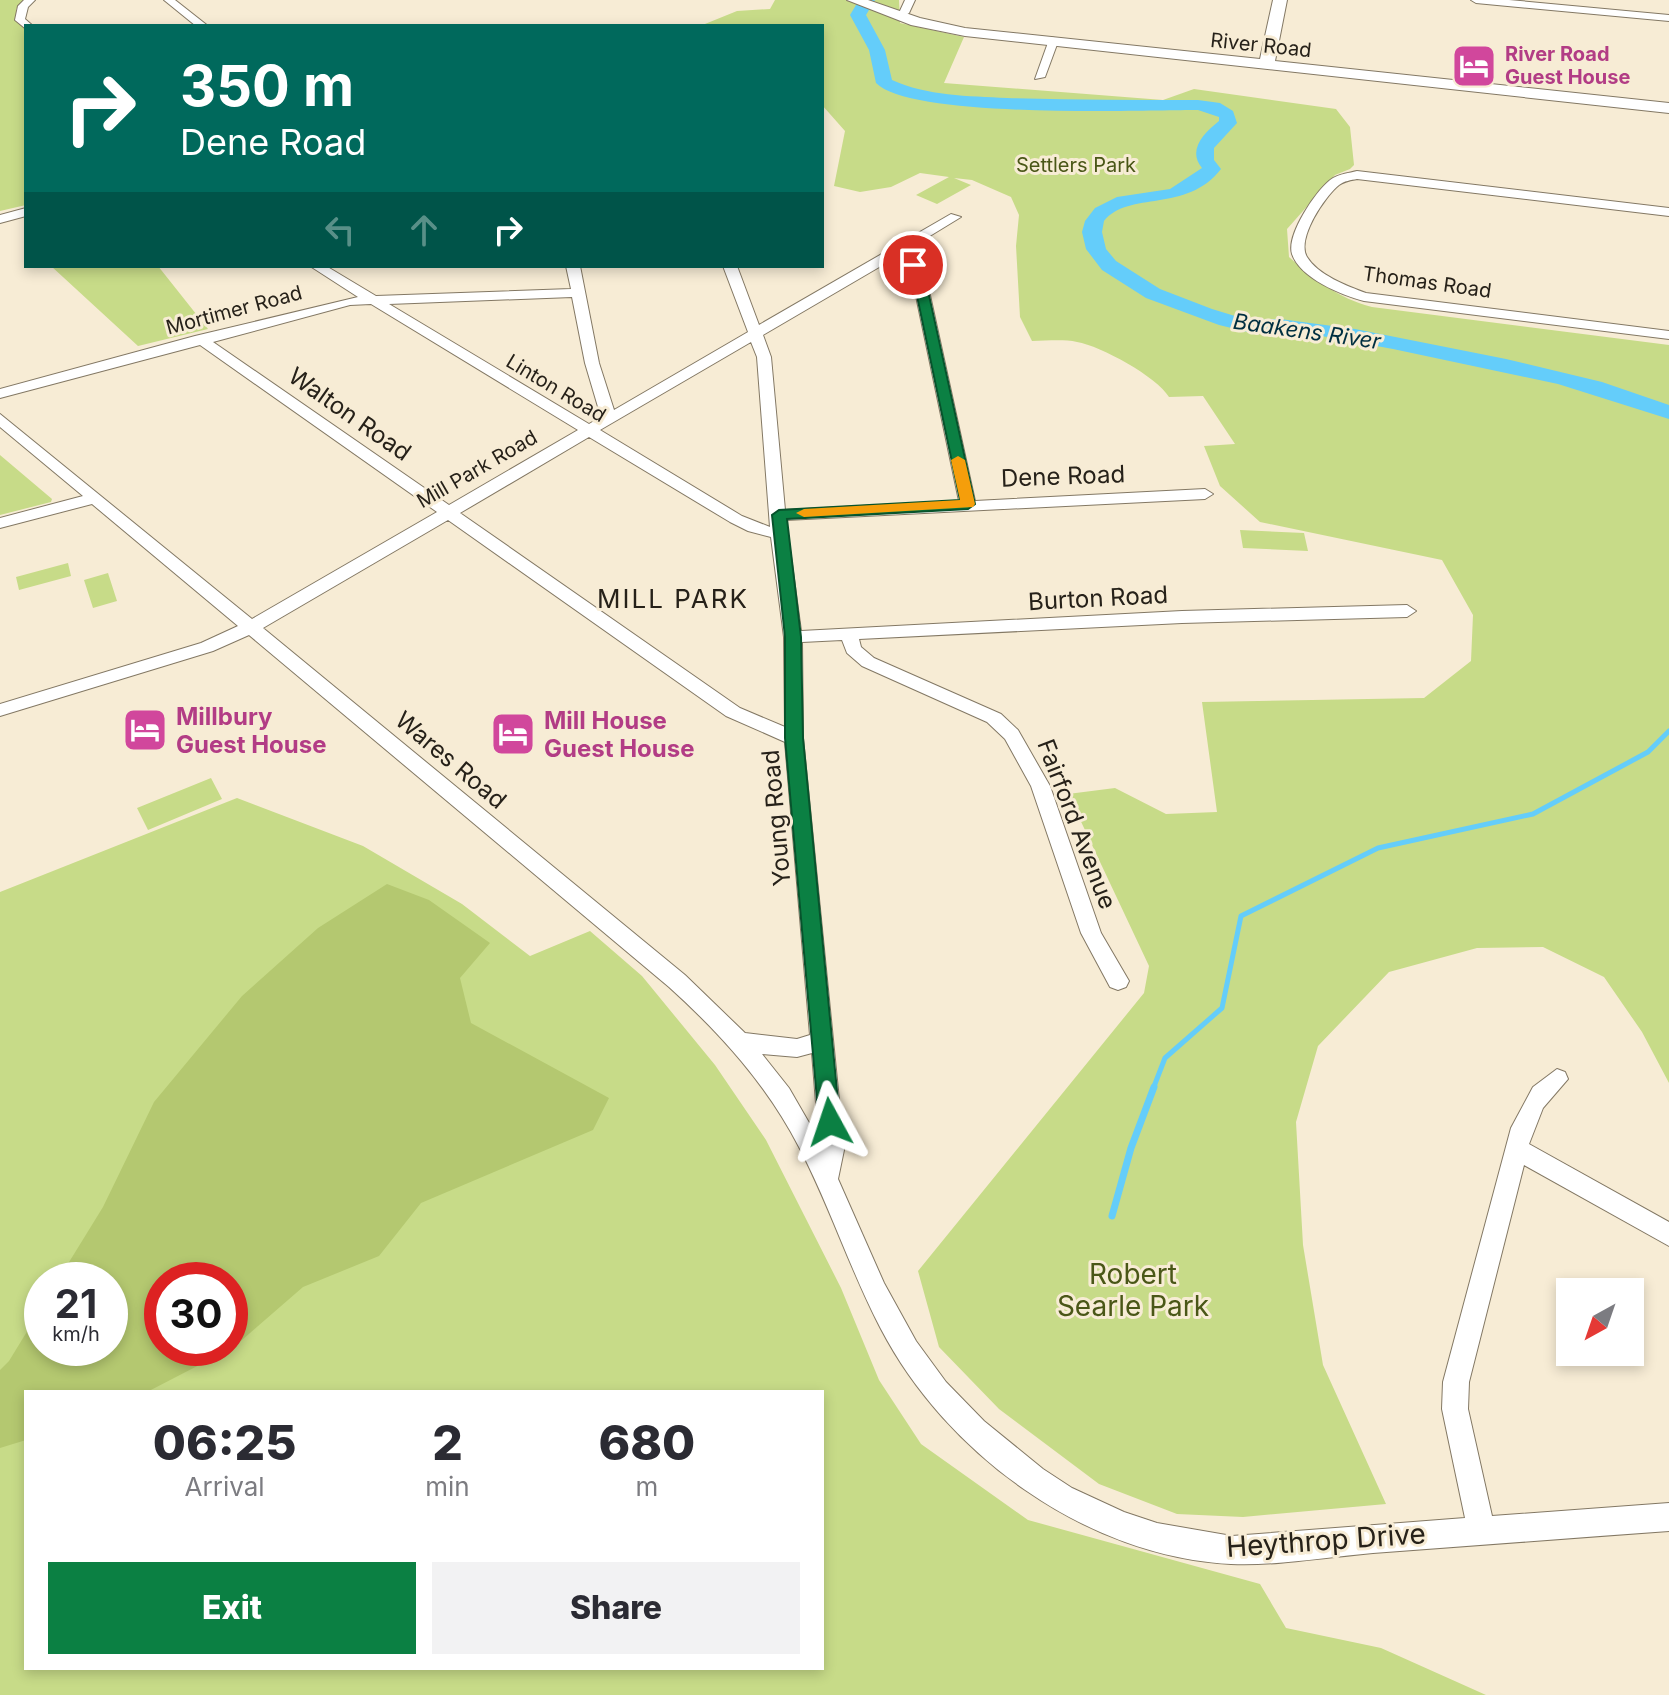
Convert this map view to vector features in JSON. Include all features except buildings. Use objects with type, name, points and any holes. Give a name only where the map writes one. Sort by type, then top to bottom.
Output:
[{"type":"main road","name":"River Road","points":[[854,0],[903,10]]},
{"type":"main road","name":"River Road","points":[[867,0],[903,10],[942,28],[1669,106]]},
{"type":"main road","points":[[1266,63],[1280,0]]},
{"type":"street","points":[[25,24],[20,20],[23,6],[30,0]]},
{"type":"street","points":[[169,0],[200,24]]},
{"type":"street","points":[[1476,0],[1669,18]]},
{"type":"street","points":[[1039,77],[1053,41]]},
{"type":"street","name":"Thomas Road","points":[[1669,212],[1357,175],[1334,183],[1315,206],[1297,241],[1297,252],[1302,260],[1336,285],[1364,297],[1669,335]]},
{"type":"street","points":[[0,219],[24,213]]},
{"type":"street","name":"Mill Park Road","points":[[0,710],[207,647],[252,627],[955,217]]},
{"type":"street","points":[[892,253],[913,265],[919,277],[968,504]]},
{"type":"street","name":"Linton Road","points":[[320,268],[748,525],[779,534]]},
{"type":"street","points":[[573,268],[592,363],[609,418]]},
{"type":"street","name":"Young Road","points":[[731,268],[764,357],[779,534],[793,637],[794,738],[832,1150],[826,1179]]},
{"type":"street","name":"Mortimer Road","points":[[0,394],[200,339],[369,298],[578,293]]},
{"type":"street","name":"Walton Road","points":[[200,339],[733,712],[794,738]]},
{"type":"street","name":"Wares Road","points":[[0,419],[677,981],[739,1042],[786,1104],[826,1179]]},
{"type":"street","name":"Dene Road","points":[[779,515],[1205,494]]},
{"type":"street","points":[[0,523],[95,498]]},
{"type":"street","name":"Burton Road","points":[[793,637],[1182,617],[1407,611]]},
{"type":"street","name":"Fairford Avenue","points":[[849,633],[853,649],[868,662],[985,714],[1010,730],[1045,801],[1091,933],[1118,981]]},
{"type":"street","points":[[739,1042],[797,1048],[823,1040]]},
{"type":"street","points":[[1481,1529],[1455,1409],[1456,1382],[1528,1111],[1540,1091],[1557,1079]]},
{"type":"street","points":[[1516,1149],[1669,1235]]},
{"type":"street","name":"Heythrop Drive","points":[[826,1179],[877,1294],[925,1378],[958,1413],[1026,1474],[1089,1513],[1144,1535],[1187,1545],[1232,1550],[1669,1517]]},
{"type":"green space","points":[[0,0],[26,0],[16,9],[16,16],[24,26],[24,205],[0,211]]},
{"type":"green space","name":"Robert Searle Park","points":[[775,0],[899,0],[900,23],[964,37],[944,83],[1163,100],[1194,89],[1336,109],[1350,127],[1354,165],[1335,175],[1287,229],[1289,257],[1318,281],[1348,299],[1372,307],[1669,345],[1669,1083],[1642,1032],[1604,977],[1543,947],[1477,948],[1389,972],[1318,1046],[1296,1122],[1303,1245],[1323,1365],[1386,1504],[1243,1517],[1177,1514],[1099,1484],[999,1409],[939,1347],[918,1271],[1144,993],[1149,966],[1068,794],[1115,788],[1166,814],[1217,812],[1202,702],[1424,698],[1471,661],[1473,615],[1442,560],[1260,522],[1220,486],[1204,446],[1235,444],[1203,396],[1169,397],[1141,372],[1087,345],[1066,341],[1032,341],[1020,317],[1016,246],[1019,215],[1011,197],[972,180],[954,178],[971,185],[937,204],[916,195],[949,177],[920,173],[891,187],[860,192],[834,186],[845,131],[824,107],[824,24],[705,24],[737,11],[770,9]]},
{"type":"green space","points":[[53,268],[160,268],[208,329],[138,346]]},
{"type":"green space","points":[[0,455],[52,499],[51,502],[0,515]]},
{"type":"green space","points":[[1240,530],[1304,533],[1308,551],[1243,548]]},
{"type":"green space","points":[[68,563],[71,576],[19,590],[16,577]]},
{"type":"green space","points":[[108,573],[117,601],[93,608],[84,580]]},
{"type":"green space","points":[[211,778],[222,799],[148,830],[137,808]]},
{"type":"green space","points":[[237,798],[363,846],[462,904],[530,956],[590,931],[642,976],[715,1065],[766,1140],[841,1288],[879,1380],[921,1444],[1028,1520],[1260,1584],[1286,1628],[1381,1648],[1486,1695],[0,1695],[0,892]]},
{"type":"green space","points":[[387,884],[429,900],[490,943],[460,978],[471,1023],[609,1098],[593,1130],[421,1203],[379,1256],[303,1287],[248,1335],[248,1262],[144,1262],[144,1366],[197,1366],[151,1390],[24,1390],[24,1441],[0,1448],[0,1370],[24,1336],[24,1366],[128,1366],[128,1262],[69,1262],[103,1207],[154,1102],[242,996],[318,928]]},
{"type":"waterway","name":"Baakens River","points":[[867,0],[858,15],[877,50],[884,83],[904,92],[983,102],[1198,105],[1214,107],[1227,115],[1228,123],[1210,138],[1205,148],[1205,161],[1212,169],[1209,172],[1176,193],[1136,198],[1111,206],[1095,221],[1092,232],[1096,249],[1109,266],[1153,294],[1204,314],[1244,325],[1298,327],[1393,342],[1564,379],[1669,412]]},
{"type":"waterway","points":[[1153,1089],[1165,1058],[1222,1008],[1241,916],[1378,848],[1533,814],[1648,752],[1669,731]]},
{"type":"waterway","points":[[1112,1216],[1131,1148],[1154,1087]]},
{"type":"slow traffic","points":[[804,513],[968,504],[958,460]]},
{"type":"place","name":"River Road Guest House","points":[[1474,66]]},
{"type":"place","name":"Millbury Guest House","points":[[145,730]]},
{"type":"place","name":"Mill House Guest House","points":[[513,734]]},
{"type":"district","name":"MILL PARK","points":[[673,598]]},
{"type":"route","points":[[830,1122],[794,738],[793,637],[779,515],[968,504],[919,277],[913,265]]},
{"type":"park label","name":"Settlers Park","points":[[1076,165]]}]
